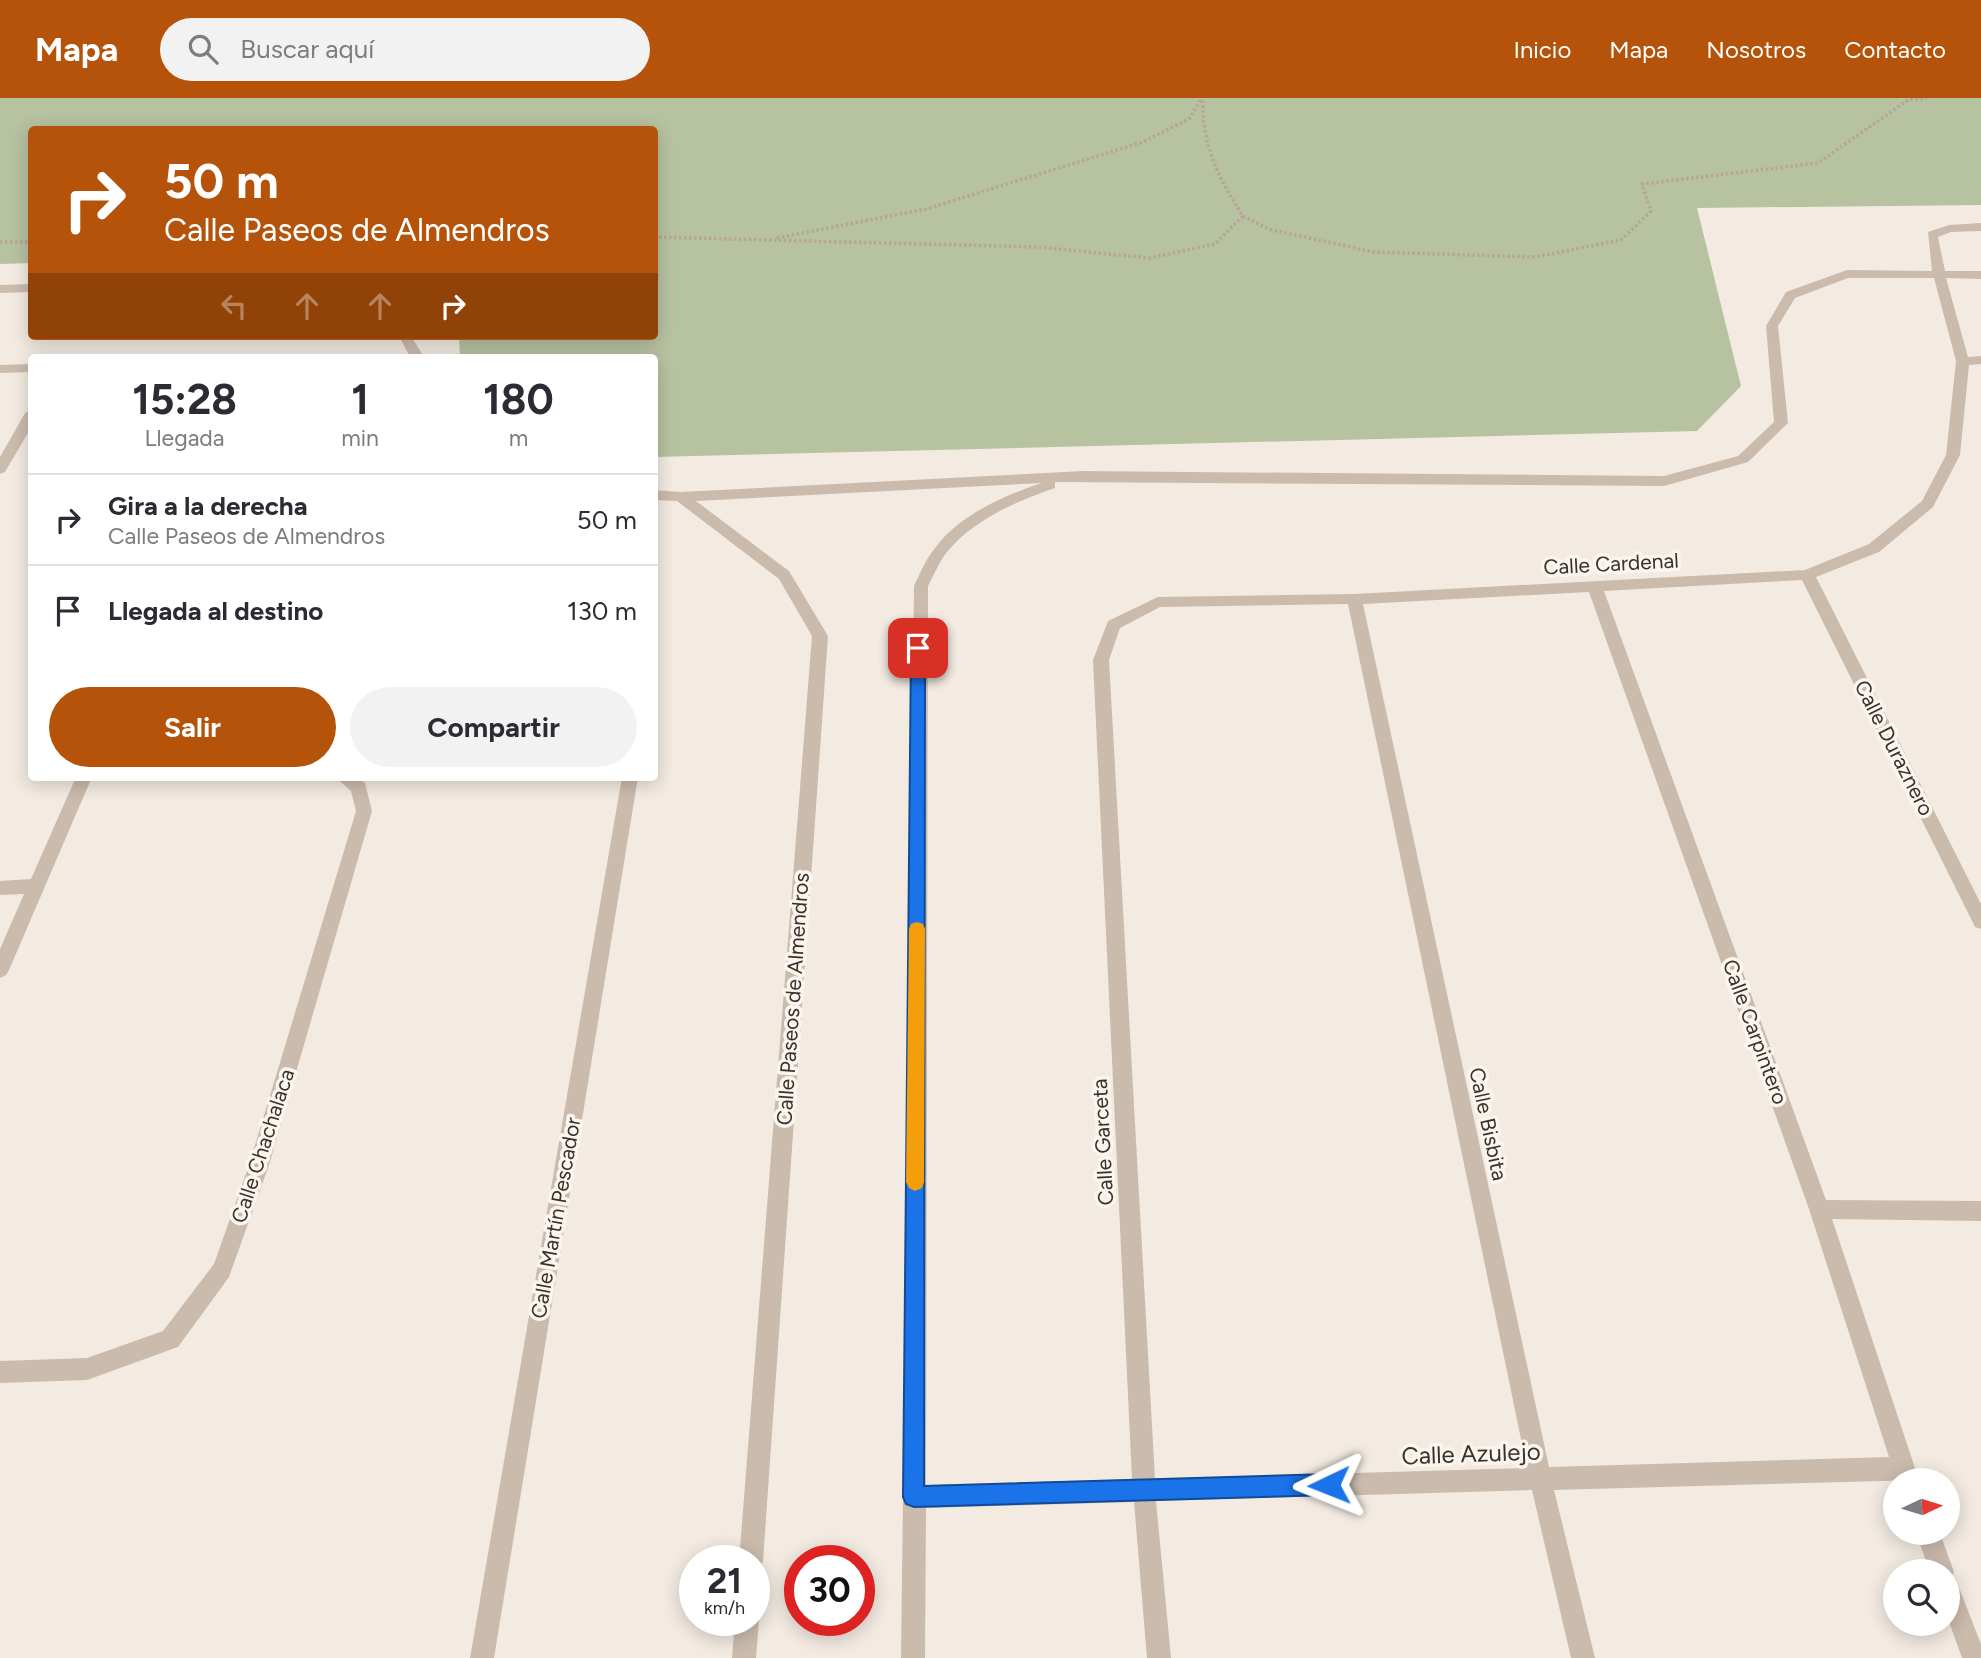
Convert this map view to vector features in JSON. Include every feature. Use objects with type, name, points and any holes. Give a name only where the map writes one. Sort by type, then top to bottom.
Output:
[{"type":"street","points":[[1981,227],[1949,229],[1932,235],[1939,274],[1963,361],[1981,360]]},
{"type":"street","points":[[658,495],[1083,476],[1664,481],[1743,459],[1782,423],[1772,326],[1790,295],[1847,274],[1981,275]]},
{"type":"street","points":[[0,289],[28,288]]},
{"type":"street","name":"Calle Cardenal","points":[[1113,625],[1158,602],[1354,598],[1807,575],[1874,548],[1928,504],[1953,455],[1963,361]]},
{"type":"street","points":[[0,369],[28,368]]},
{"type":"street","points":[[0,469],[28,420]]},
{"type":"street","points":[[913,1658],[920,586],[944,545],[981,518],[1019,494],[1083,476]]},
{"type":"street","name":"Calle Paseos de Almendros","points":[[681,496],[784,575],[820,636],[752,1545]]},
{"type":"street","name":"Calle Duraznero","points":[[1807,575],[1981,922]]},
{"type":"street","name":"Calle Carpintero","points":[[1594,585],[1819,1209],[1904,1468]]},
{"type":"street","name":"Calle Bisbita","points":[[1354,598],[1540,1478],[1583,1658]]},
{"type":"street","name":"Calle Garceta","points":[[1113,625],[1101,660],[1144,1490],[1159,1658]]},
{"type":"street","points":[[0,970],[82,781]]},
{"type":"street","name":"Calle Chachalaca","points":[[0,1372],[87,1369],[170,1339],[222,1270],[259,1166],[364,811],[359,788],[349,781]]},
{"type":"street","name":"Calle Martín Pescador","points":[[482,1658],[629,781]]},
{"type":"street","points":[[0,887],[36,886]]},
{"type":"street","points":[[1819,1209],[1981,1211]]},
{"type":"street","name":"Calle Azulejo","points":[[914,1497],[1540,1478],[1883,1474]]},
{"type":"street","points":[[1960,1620],[1974,1658]]},
{"type":"street","points":[[744,1658],[746,1636]]},
{"type":"path","points":[[1203,98],[1201,116],[1209,155],[1232,201],[1243,216],[1268,229],[1373,252],[1535,257],[1621,240],[1651,211],[1642,184],[1818,163],[1908,100],[1923,98]]},
{"type":"path","points":[[765,240],[849,226],[926,209],[1143,142],[1189,118],[1203,98]]},
{"type":"path","points":[[658,237],[1038,247],[1150,258],[1215,244],[1243,216]]},
{"type":"path","points":[[0,242],[28,242]]},
{"type":"green space","points":[[0,98],[1981,98],[1981,205],[1697,208],[1741,386],[1697,431],[658,457],[658,354],[460,354],[459,340],[658,340],[658,126],[28,126],[28,263],[0,264]]},
{"type":"slow traffic","points":[[915,1182],[917,929]]},
{"type":"route","points":[[918,648],[914,1497],[1329,1485]]}]
